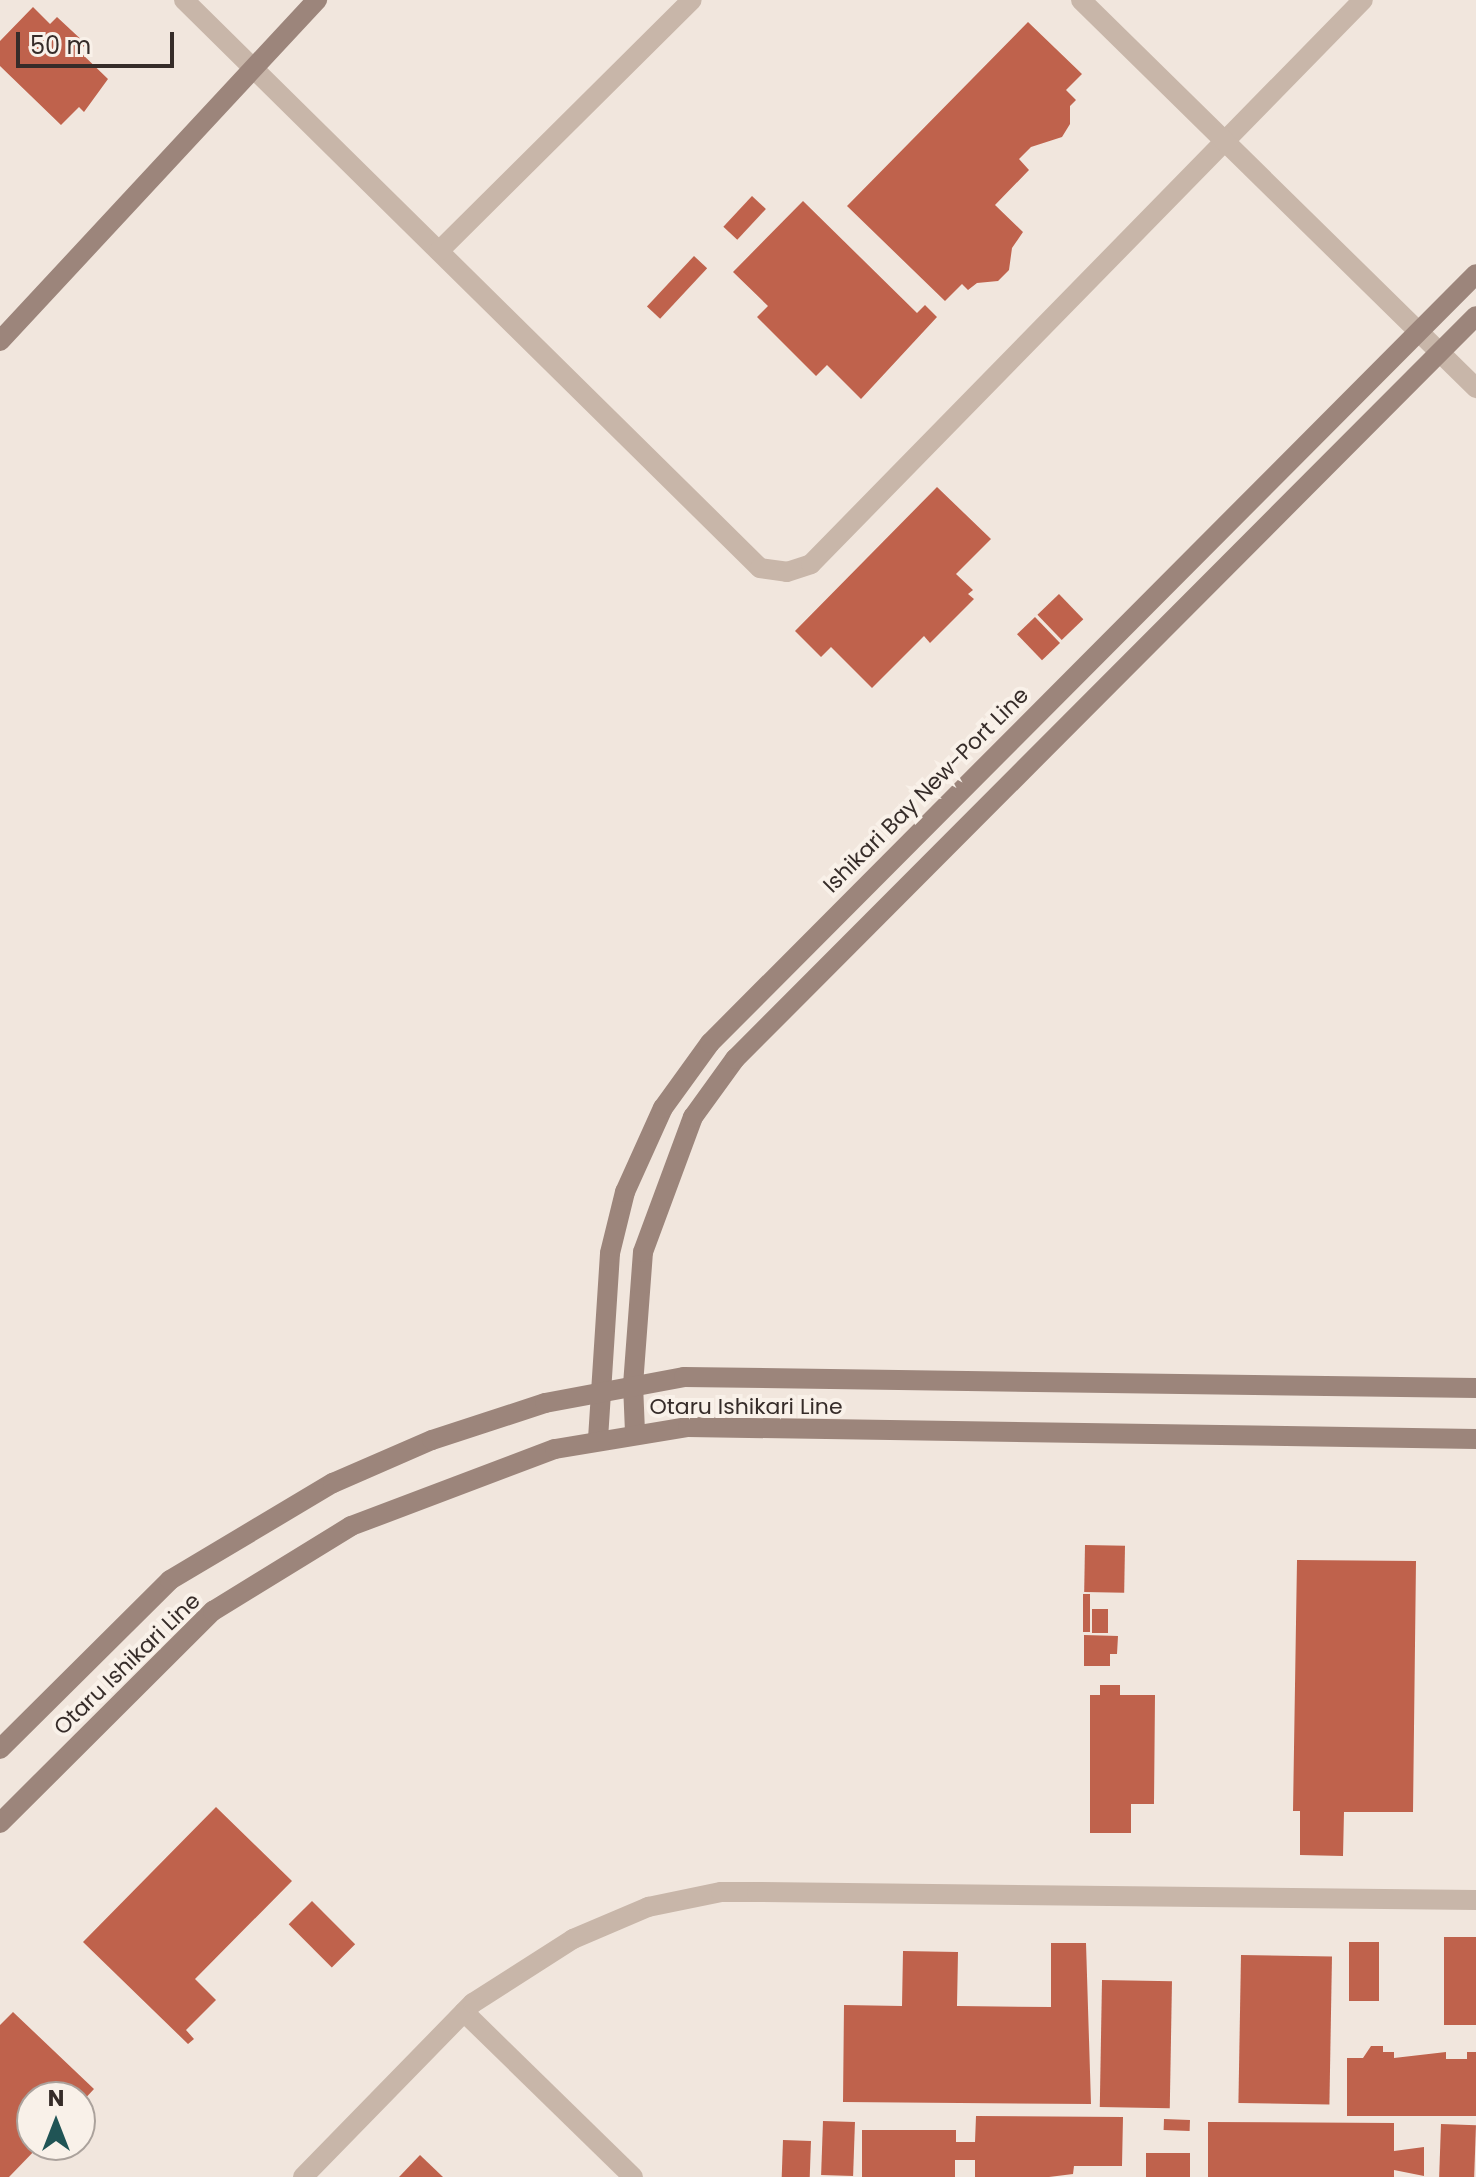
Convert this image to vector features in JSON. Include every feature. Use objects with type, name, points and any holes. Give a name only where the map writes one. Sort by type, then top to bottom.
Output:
[{"type":"main road","points":[[0,341],[317,0]]},
{"type":"main road","name":"Ishikari Bay New-Port Line","points":[[598,1439],[598,1392],[610,1253],[625,1192],[663,1108],[710,1043],[1476,274]]},
{"type":"main road","points":[[635,1432],[633,1385],[643,1252],[661,1191],[693,1117],[735,1059],[1476,316]]},
{"type":"main road","name":"Otaru Ishikari Line","points":[[0,1749],[170,1580],[333,1483],[432,1440],[545,1403],[684,1377],[1476,1388]]},
{"type":"main road","name":"Otaru Ishikari Line","points":[[0,1823],[213,1611],[351,1526],[555,1449],[635,1432],[688,1427],[1476,1439]]},
{"type":"street","points":[[184,0],[760,568],[797,570],[811,564],[1363,0]]},
{"type":"street","points":[[439,251],[692,0]]},
{"type":"street","points":[[1081,0],[1476,388]]},
{"type":"street","points":[[303,2177],[464,2012],[542,1957],[613,1920],[721,1892],[1476,1900]]},
{"type":"street","points":[[464,2012],[633,2177]]},
{"type":"building","points":[[33,7],[50,24],[57,17],[86,44],[79,51],[108,79],[84,112],[79,107],[61,125],[0,66],[0,41]]},
{"type":"building","points":[[1028,22],[1082,74],[1066,90],[1076,100],[1070,106],[1070,124],[1062,137],[1031,147],[1019,159],[1029,170],[995,205],[1023,232],[1012,248],[1009,270],[998,281],[977,283],[968,290],[962,284],[945,301],[847,206]]},
{"type":"building","points":[[752,196],[766,209],[737,240],[723,227]]},
{"type":"building","points":[[803,201],[917,313],[925,305],[937,317],[861,399],[827,365],[816,376],[757,317],[768,306],[733,272]]},
{"type":"building","points":[[694,256],[707,268],[660,319],[647,306]]},
{"type":"building","points":[[937,487],[991,539],[956,574],[973,590],[968,594],[974,599],[930,643],[924,636],[872,688],[831,647],[821,657],[795,631]]},
{"type":"building","points":[[1059,594],[1083,619],[1062,640],[1037,615]]},
{"type":"building","points":[[1035,617],[1060,643],[1042,660],[1017,634]]},
{"type":"building","points":[[1085,1545],[1125,1546],[1124,1593],[1084,1592]]},
{"type":"building","points":[[1297,1560],[1416,1561],[1413,1812],[1344,1812],[1343,1856],[1300,1855],[1300,1811],[1293,1811]]},
{"type":"building","points":[[1083,1594],[1090,1594],[1090,1632],[1083,1632]]},
{"type":"building","points":[[1092,1609],[1108,1609],[1108,1633],[1092,1633]]},
{"type":"building","points":[[1084,1635],[1118,1636],[1117,1654],[1110,1654],[1110,1666],[1084,1666]]},
{"type":"building","points":[[1100,1685],[1120,1685],[1120,1695],[1155,1695],[1154,1804],[1131,1804],[1131,1833],[1090,1833],[1090,1695],[1100,1695]]},
{"type":"building","points":[[216,1807],[292,1881],[195,1979],[216,2000],[186,2030],[194,2039],[188,2044],[83,1942]]},
{"type":"building","points":[[312,1901],[355,1944],[332,1967],[289,1924]]},
{"type":"building","points":[[1444,1937],[1476,1937],[1476,2025],[1444,2025]]},
{"type":"building","points":[[1349,1942],[1379,1942],[1379,2001],[1349,2001]]},
{"type":"building","points":[[1051,1943],[1086,1943],[1091,2104],[843,2102],[844,2005],[902,2006],[903,1951],[958,1952],[957,2006],[1051,2007]]},
{"type":"building","points":[[1241,1955],[1332,1957],[1329,2105],[1238,2103]]},
{"type":"building","points":[[1102,1980],[1172,1981],[1170,2108],[1100,2107]]},
{"type":"building","points":[[13,2012],[86,2081],[16,2081],[16,2161],[24,2161],[9,2177],[0,2177],[0,2025]]},
{"type":"building","points":[[1371,2046],[1383,2046],[1383,2052],[1394,2052],[1394,2058],[1446,2052],[1446,2059],[1467,2059],[1467,2052],[1476,2052],[1476,2116],[1347,2116],[1347,2058],[1363,2058]]},
{"type":"building","points":[[976,2116],[1123,2117],[1122,2166],[1074,2166],[1073,2174],[1049,2177],[975,2177],[975,2160],[955,2160],[955,2177],[862,2177],[862,2130],[956,2130],[956,2142],[975,2142]]},
{"type":"building","points":[[1164,2119],[1190,2120],[1190,2131],[1164,2130]]},
{"type":"building","points":[[823,2121],[855,2122],[853,2176],[821,2175]]},
{"type":"building","points":[[1208,2122],[1394,2123],[1394,2151],[1424,2147],[1424,2176],[1394,2170],[1394,2177],[1208,2177]]},
{"type":"building","points":[[1441,2124],[1476,2125],[1474,2177],[1439,2177]]},
{"type":"building","points":[[783,2140],[811,2141],[810,2177],[782,2177]]},
{"type":"building","points":[[1146,2153],[1190,2153],[1190,2177],[1146,2177]]},
{"type":"building","points":[[420,2155],[443,2177],[399,2177]]}]
